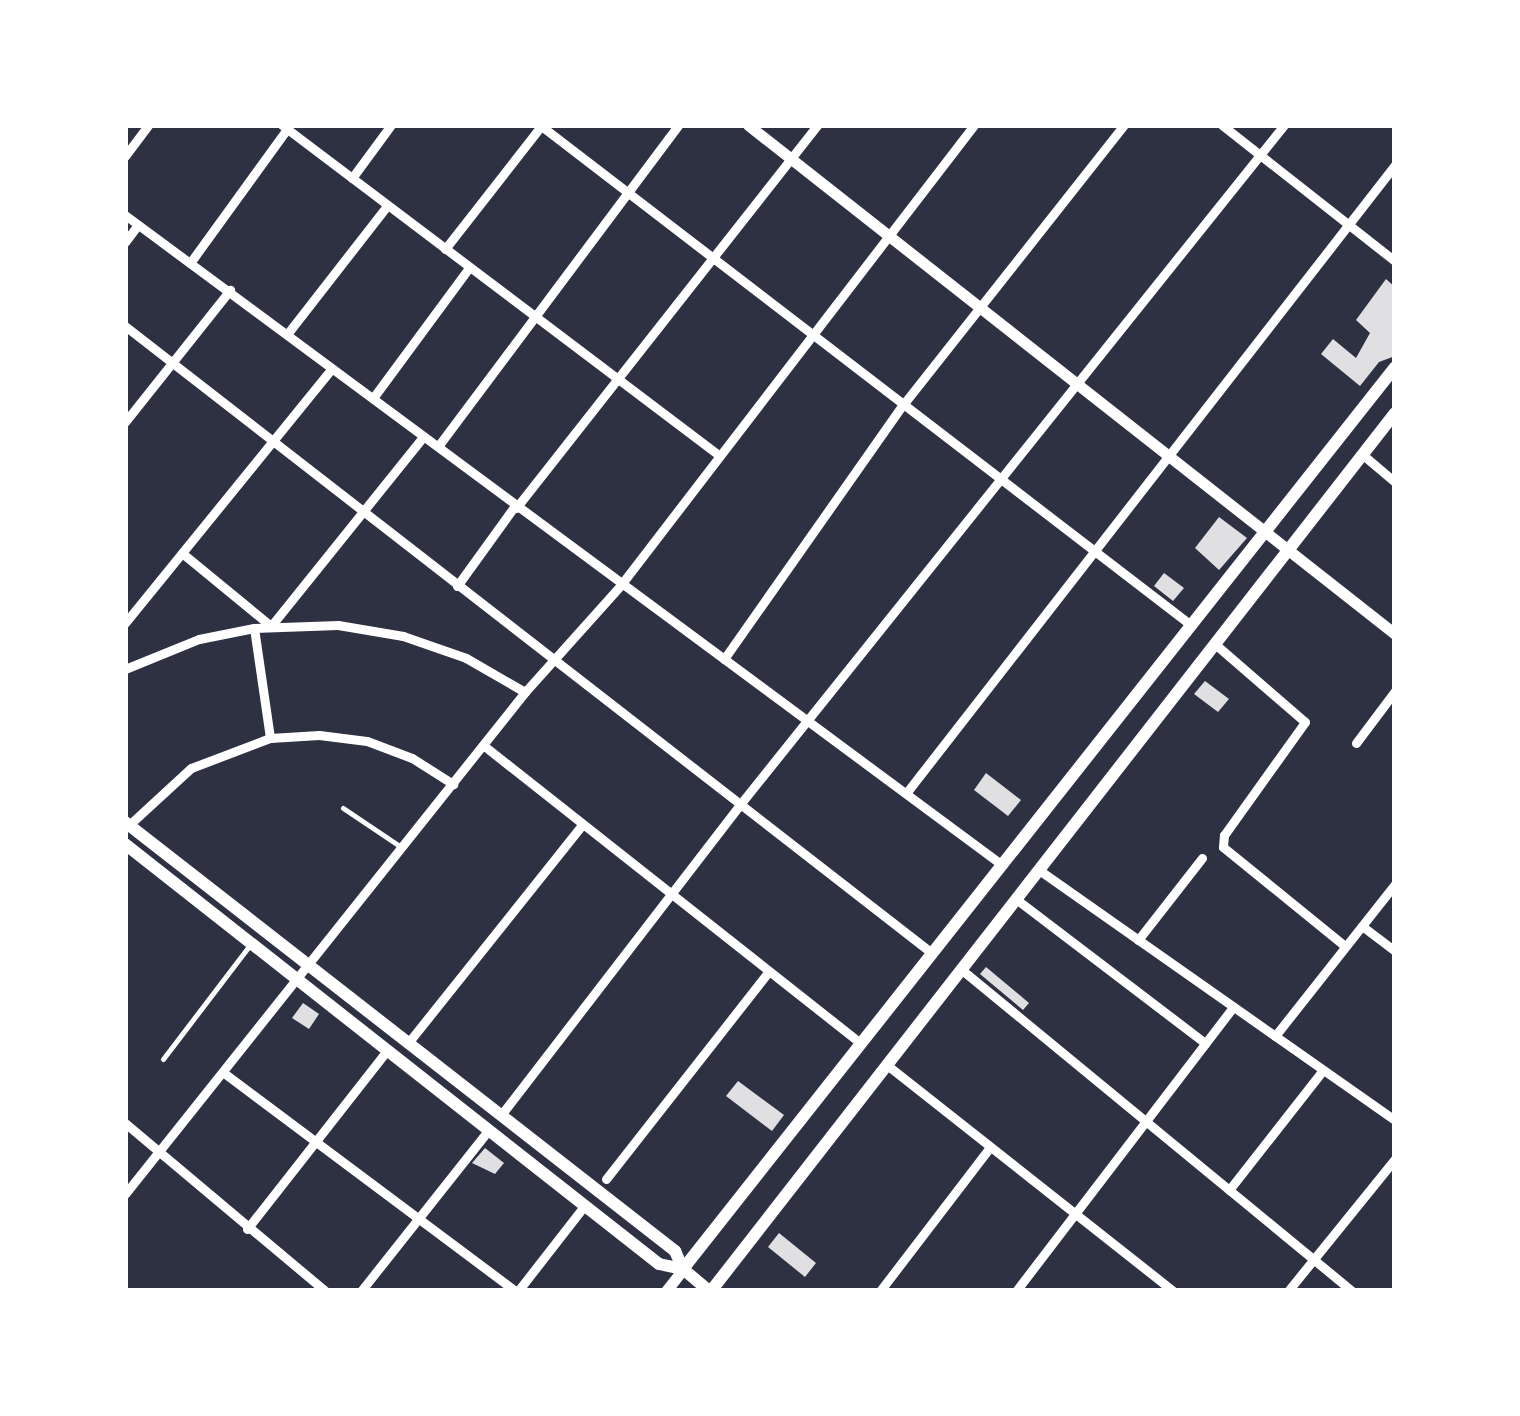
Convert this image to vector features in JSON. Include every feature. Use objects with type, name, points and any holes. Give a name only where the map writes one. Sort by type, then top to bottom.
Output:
[{"type":"main road","points":[[684,1269],[1395,367]]},
{"type":"main road","points":[[127,823],[675,1251],[684,1269],[710,1291],[1395,414]]},
{"type":"main road","points":[[125,844],[659,1264],[684,1269]]},
{"type":"street","points":[[125,156],[148,125]]},
{"type":"street","points":[[352,178],[390,125]]},
{"type":"street","points":[[444,249],[541,125],[709,260],[1191,625]]},
{"type":"street","points":[[439,445],[678,125]]},
{"type":"street","points":[[748,125],[1395,634]]},
{"type":"street","points":[[457,586],[817,125]]},
{"type":"street","points":[[125,1194],[526,692],[620,586],[716,452],[974,125]]},
{"type":"street","points":[[724,658],[902,406],[983,310],[1124,125]]},
{"type":"street","points":[[1222,125],[1395,261]]},
{"type":"street","points":[[501,1115],[674,896],[738,807],[814,720],[1284,125]]},
{"type":"street","points":[[190,263],[284,127],[716,452]]},
{"type":"street","points":[[907,792],[1395,165]]},
{"type":"street","points":[[288,332],[388,206]]},
{"type":"street","points":[[125,215],[439,445],[620,586],[814,720],[1002,865]]},
{"type":"street","points":[[125,242],[138,224]]},
{"type":"street","points":[[373,398],[469,268]]},
{"type":"street","points":[[125,422],[230,290]]},
{"type":"street","points":[[125,326],[276,438],[738,807],[932,953]]},
{"type":"street","points":[[125,623],[332,368]]},
{"type":"street","points":[[271,626],[424,437]]},
{"type":"street","points":[[1363,455],[1395,482]]},
{"type":"street","points":[[182,553],[271,626]]},
{"type":"street","points":[[125,670],[199,639],[271,626],[338,626],[404,636],[466,658],[526,692]]},
{"type":"street","points":[[254,628],[270,738]]},
{"type":"street","points":[[1215,644],[1303,716],[1305,729],[1224,835],[1223,847],[1346,946]]},
{"type":"street","points":[[1356,743],[1395,691]]},
{"type":"street","points":[[127,823],[192,768],[270,738],[319,735],[367,742],[412,758],[454,784]]},
{"type":"street","points":[[483,745],[861,1044]]},
{"type":"street","points":[[408,1044],[583,824]]},
{"type":"street","points":[[1138,940],[1202,858]]},
{"type":"street","points":[[1039,870],[1395,1120]]},
{"type":"street","points":[[1275,1036],[1395,884]]},
{"type":"street","points":[[1016,899],[1205,1043]]},
{"type":"street","points":[[1362,926],[1395,951]]},
{"type":"street","points":[[962,970],[1352,1291]]},
{"type":"street","points":[[606,1178],[769,971]]},
{"type":"street","points":[[1016,1291],[1233,1007]]},
{"type":"street","points":[[247,1229],[386,1053]]},
{"type":"street","points":[[887,1065],[1173,1291]]},
{"type":"street","points":[[1230,1190],[1323,1070]]},
{"type":"street","points":[[224,1073],[516,1291],[585,1205]]},
{"type":"street","points":[[125,1123],[156,1156],[325,1291]]},
{"type":"street","points":[[362,1291],[488,1132]]},
{"type":"street","points":[[880,1291],[990,1146]]},
{"type":"street","points":[[1288,1291],[1395,1159]]},
{"type":"street","points":[[666,1291],[684,1269]]},
{"type":"lane","points":[[343,808],[402,848]]},
{"type":"lane","points":[[163,1059],[250,945]]},
{"type":"building","points":[[1386,279],[1395,287],[1395,356],[1379,362],[1360,386],[1321,354],[1333,339],[1356,358],[1370,333],[1356,320]]},
{"type":"building","points":[[1219,517],[1247,538],[1219,570],[1195,548]]},
{"type":"building","points":[[1164,573],[1184,588],[1173,601],[1154,586]]},
{"type":"building","points":[[1205,681],[1229,699],[1218,712],[1194,694]]},
{"type":"building","points":[[986,773],[1021,800],[1008,816],[974,790]]},
{"type":"building","points":[[986,967],[1029,1003],[1023,1010],[980,974]]},
{"type":"building","points":[[303,1003],[319,1014],[309,1029],[292,1018]]},
{"type":"building","points":[[738,1081],[784,1115],[772,1131],[726,1096]]},
{"type":"building","points":[[485,1148],[504,1163],[495,1174],[472,1163]]},
{"type":"building","points":[[779,1233],[816,1263],[805,1277],[768,1247]]}]
